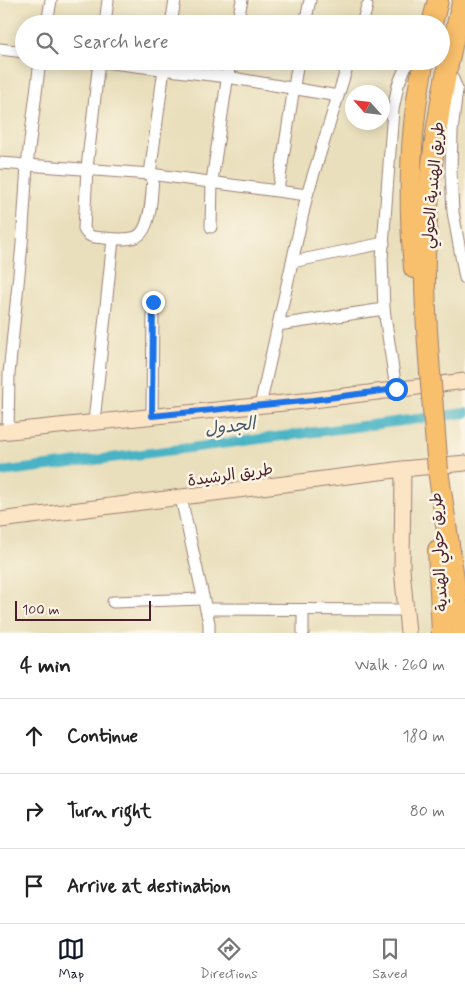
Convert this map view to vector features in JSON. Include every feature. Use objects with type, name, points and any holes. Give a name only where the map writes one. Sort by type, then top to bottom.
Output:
[{"type":"highway","points":[[434,15],[438,0]]},
{"type":"highway","name":"طريق الهندية الحولي","points":[[450,59],[461,27],[463,0]]},
{"type":"highway","name":"طريق الهندية الحولي","points":[[423,70],[413,141],[410,192],[412,244],[428,372]]},
{"type":"highway","name":"طريق الهندية الحولي","points":[[428,372],[425,258],[434,150],[446,70]]},
{"type":"highway","points":[[428,372],[436,470]]},
{"type":"highway","name":"طريق حولي الهندية","points":[[436,470],[442,633]]},
{"type":"highway","name":"طريق حولي الهندية","points":[[436,470],[462,633]]},
{"type":"street","points":[[48,15],[51,0]]},
{"type":"street","points":[[106,15],[108,0]]},
{"type":"street","points":[[172,15],[175,0]]},
{"type":"street","points":[[239,15],[242,0]]},
{"type":"street","points":[[307,15],[310,0]]},
{"type":"street","points":[[364,15],[367,6]]},
{"type":"street","points":[[0,49],[15,51]]},
{"type":"street","points":[[39,70],[27,165],[22,244],[4,432],[260,406],[465,381]]},
{"type":"street","points":[[98,70],[87,168],[84,229],[91,237],[113,239],[136,237],[143,231],[148,222],[165,70]]},
{"type":"street","points":[[186,70],[338,96]]},
{"type":"street","points":[[210,227],[212,181],[228,70]]},
{"type":"street","points":[[278,190],[296,70]]},
{"type":"street","points":[[260,406],[307,195],[346,70]]},
{"type":"street","points":[[396,389],[384,309],[382,264],[393,110],[398,85],[404,70]]},
{"type":"street","points":[[445,74],[453,79],[457,89],[452,132],[451,172],[453,212],[465,278]]},
{"type":"street","points":[[0,163],[152,174],[307,195]]},
{"type":"street","points":[[94,422],[113,239]]},
{"type":"street","points":[[292,262],[384,243]]},
{"type":"street","points":[[152,416],[153,302]]},
{"type":"street","points":[[278,325],[384,309]]},
{"type":"street","name":"طريق الرشيدة","points":[[0,520],[403,469],[465,463]]},
{"type":"street","points":[[403,469],[402,569],[408,633]]},
{"type":"street","points":[[181,498],[205,604],[209,633]]},
{"type":"street","points":[[113,602],[205,604],[303,610],[405,610]]},
{"type":"street","points":[[303,610],[303,633]]},
{"type":"waterway","name":"الجدول","points":[[0,472],[465,413]]},
{"type":"route","points":[[153,302],[152,416],[313,400],[396,389]]}]
